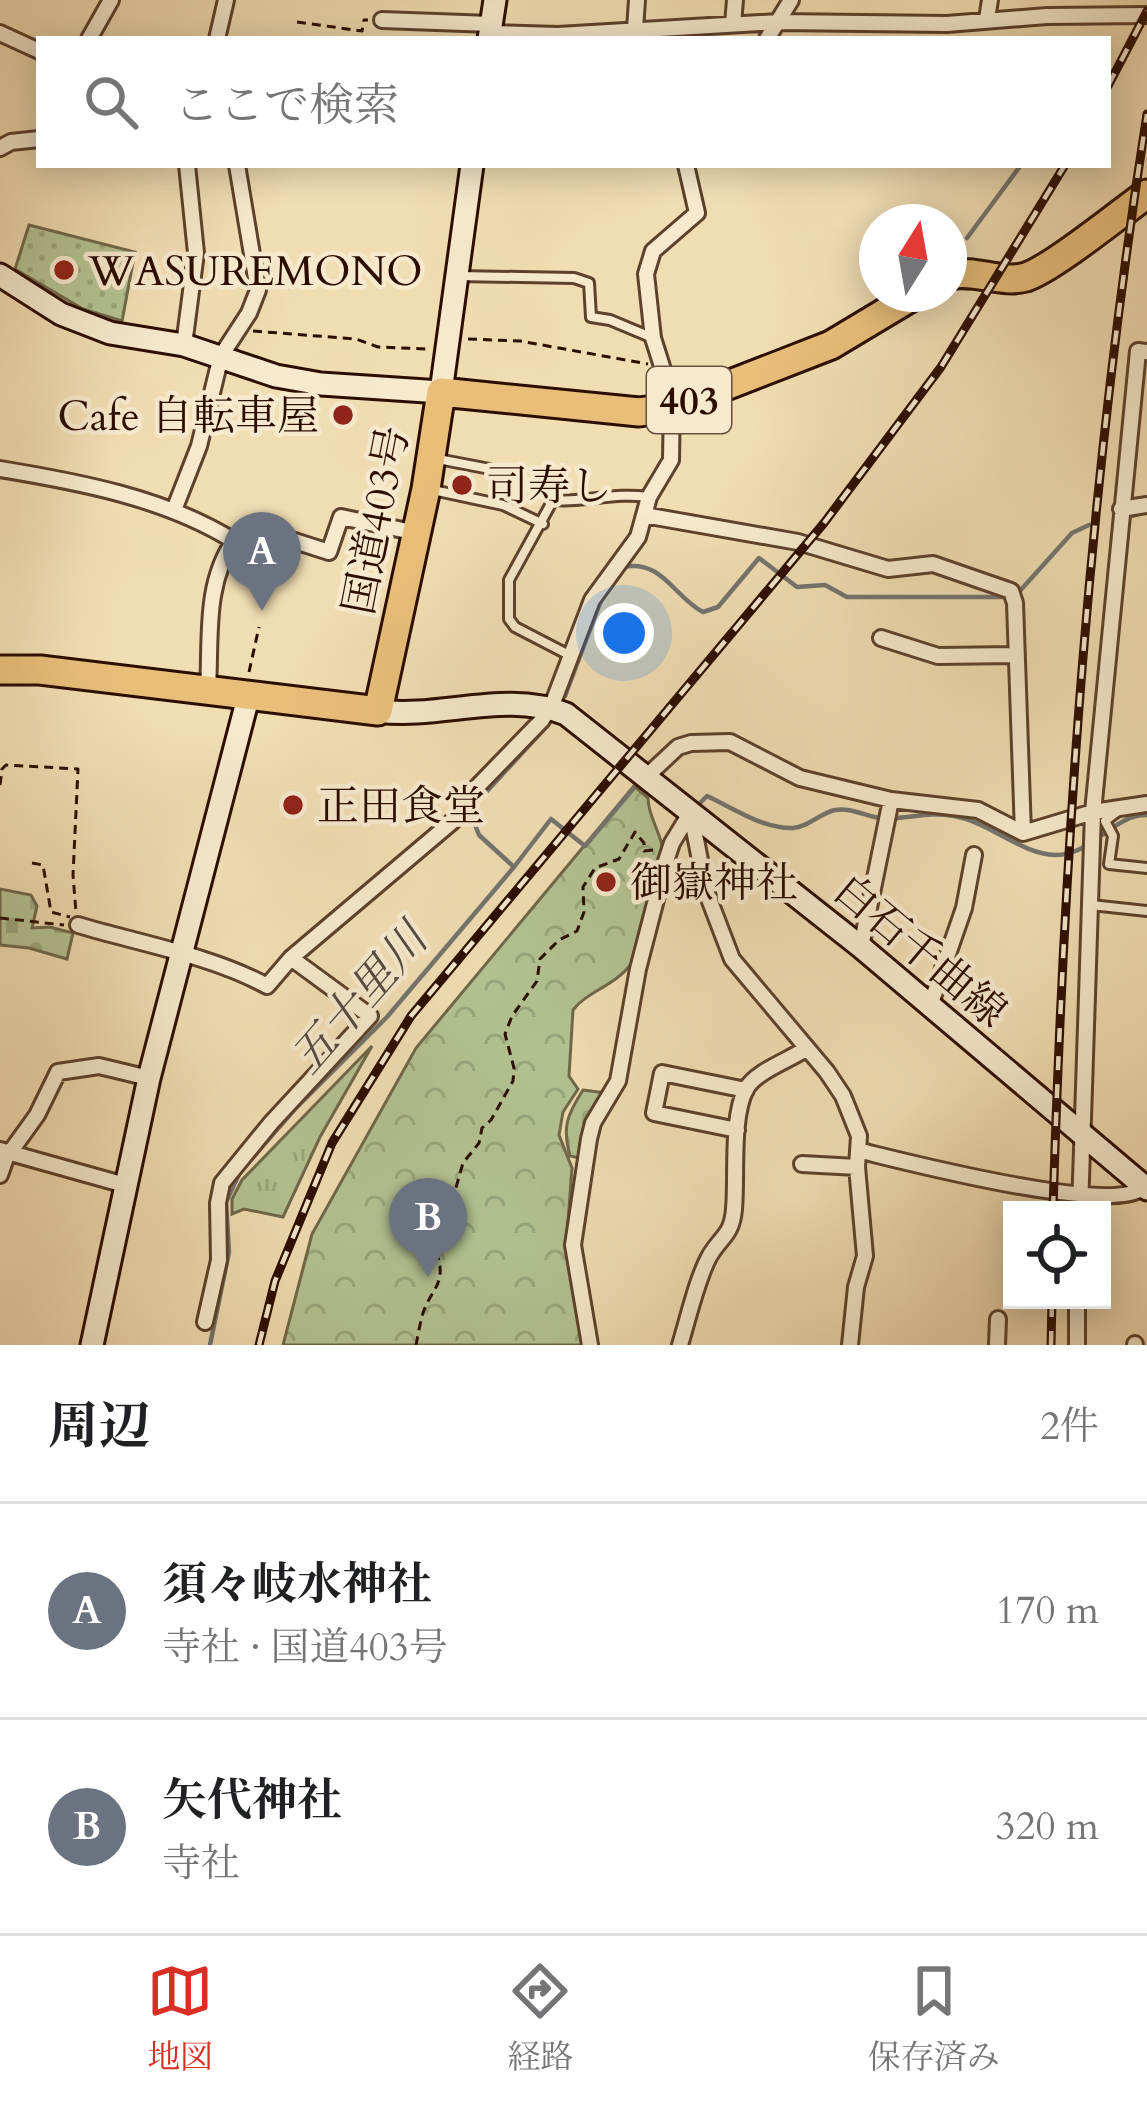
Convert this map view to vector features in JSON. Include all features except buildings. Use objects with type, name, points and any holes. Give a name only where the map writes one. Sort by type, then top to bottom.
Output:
[{"type":"highway","points":[[967,275],[1030,275],[1147,194]]},
{"type":"highway","name":"国道403号","points":[[378,711],[426,489],[441,392],[639,412],[673,406],[831,345],[886,312]]},
{"type":"highway","points":[[0,670],[208,688],[249,686],[378,711]]},
{"type":"main road","points":[[490,32],[495,0]]},
{"type":"main road","points":[[0,275],[20,291],[88,326],[184,345],[276,376],[321,384],[441,392],[472,168]]},
{"type":"main road","points":[[92,1345],[149,1078],[249,686]]},
{"type":"main road","name":"白石千曲線","points":[[378,711],[437,712],[514,702],[549,707],[580,722],[861,947],[1146,1188]]},
{"type":"street","points":[[91,36],[111,0]]},
{"type":"street","points":[[218,36],[226,0]]},
{"type":"street","points":[[635,29],[637,0]]},
{"type":"street","points":[[733,24],[735,0]]},
{"type":"street","points":[[769,36],[791,0]]},
{"type":"street","points":[[987,19],[990,0]]},
{"type":"street","points":[[382,20],[558,34],[778,22],[834,32],[900,31],[987,19],[1147,15]]},
{"type":"street","points":[[0,33],[36,50]]},
{"type":"street","points":[[0,148],[36,139]]},
{"type":"street","points":[[184,345],[196,253],[188,168]]},
{"type":"street","points":[[174,510],[199,446],[221,356],[258,290],[238,168]]},
{"type":"street","points":[[78,925],[246,974],[267,986],[291,958],[453,820],[477,787],[542,720],[592,600],[638,537],[649,497],[670,460],[673,406],[653,338],[646,289],[650,256],[697,213],[687,168]]},
{"type":"street","points":[[1080,1201],[1094,852],[1104,831],[1093,812],[1138,351],[1147,352]]},
{"type":"street","points":[[0,469],[174,510],[234,541]]},
{"type":"street","points":[[1121,509],[1147,505]]},
{"type":"street","points":[[644,515],[798,542],[888,569],[933,564],[1013,595],[1022,832]]},
{"type":"street","points":[[208,688],[212,593],[234,541],[260,530],[329,552],[340,517],[417,533]]},
{"type":"street","points":[[881,638],[938,656],[1014,655]]},
{"type":"street","points":[[647,776],[678,747],[691,742],[730,742],[800,778],[888,812],[978,810],[1022,832],[1093,812],[1147,804]]},
{"type":"street","points":[[590,1345],[573,1245],[589,1139],[618,1081],[638,969],[672,843],[691,812]]},
{"type":"street","points":[[691,812],[706,891],[732,959],[842,1096],[861,1151],[857,1167],[865,1256],[856,1287],[850,1345]]},
{"type":"street","points":[[861,947],[888,812]]},
{"type":"street","points":[[930,1006],[964,908],[974,855]]},
{"type":"street","points":[[205,1322],[219,1260],[222,1183],[370,1016],[291,958]]},
{"type":"street","points":[[680,1345],[709,1256],[728,1235],[734,1212],[737,1130],[746,1090],[767,1070],[807,1048]]},
{"type":"street","points":[[0,1175],[5,1152],[37,1115],[58,1072],[99,1066],[149,1078]]},
{"type":"street","points":[[737,1130],[654,1113],[662,1072],[746,1090]]},
{"type":"street","points":[[861,1151],[1076,1201]]},
{"type":"street","points":[[5,1152],[125,1185]]},
{"type":"street","points":[[802,1164],[857,1167]]},
{"type":"street","points":[[1087,1201],[1146,1188]]},
{"type":"street","points":[[1077,1309],[1077,1345]]},
{"type":"street","points":[[997,1345],[998,1319]]},
{"type":"lane","points":[[457,275],[574,278],[589,284],[591,317],[653,338]]},
{"type":"lane","points":[[431,458],[490,469]]},
{"type":"lane","points":[[426,489],[503,506],[543,524]]},
{"type":"lane","points":[[571,656],[515,627],[507,612],[509,580],[553,500],[578,502],[624,494],[649,497]]},
{"type":"lane","points":[[1122,807],[1105,821],[1109,864],[1147,868]]},
{"type":"lane","points":[[1091,905],[1147,911]]},
{"type":"path","points":[[297,22],[362,31],[364,20],[382,20]]},
{"type":"path","points":[[237,329],[356,339],[378,347],[520,341],[663,367]]},
{"type":"path","points":[[249,686],[259,627]]},
{"type":"path","points":[[0,785],[6,765],[78,769],[73,875],[78,920],[50,912],[43,866],[32,863]]},
{"type":"path","points":[[416,1345],[424,1307],[437,1293],[441,1268],[437,1254],[463,1162],[479,1143],[482,1128],[513,1081],[505,1034],[537,981],[540,959],[559,940],[577,931],[584,913],[584,887],[595,868],[619,859],[632,834],[639,834],[646,852],[672,843]]},
{"type":"path","points":[[0,919],[78,925]]},
{"type":"green space","points":[[29,225],[135,252],[122,321],[83,309],[15,269]]},
{"type":"green space","points":[[634,786],[648,798],[662,861],[632,963],[573,1010],[569,1076],[578,1089],[563,1112],[559,1135],[572,1168],[566,1248],[582,1345],[283,1345],[312,1234],[416,1048]]},
{"type":"green space","points":[[0,889],[31,895],[37,906],[32,928],[73,933],[67,959],[0,945]]},
{"type":"green space","points":[[372,1046],[320,1137],[283,1217],[244,1209],[232,1214],[232,1199],[242,1180]]},
{"type":"green space","points":[[583,1090],[606,1093],[580,1158],[570,1156],[566,1129]]},
{"type":"waterway","points":[[967,238],[1019,168]]},
{"type":"waterway","name":"五十里川","points":[[1127,517],[1147,512]]},
{"type":"waterway","name":"五十里川","points":[[1018,593],[1072,533],[1089,525]]},
{"type":"waterway","name":"五十里川","points":[[623,567],[658,574],[703,612],[718,607],[759,558],[797,587],[825,585],[847,597],[1007,597]]},
{"type":"waterway","name":"五十里川","points":[[565,696],[603,595]]},
{"type":"waterway","name":"五十里川","points":[[210,1345],[229,1252],[226,1202],[240,1172],[387,1017],[514,867],[479,835],[472,817],[477,802],[548,725]]},
{"type":"waterway","points":[[514,867],[551,819],[585,846],[633,789]]},
{"type":"waterway","points":[[701,802],[707,796],[748,817],[782,827],[799,827],[840,809],[880,818],[954,816],[1030,849],[1056,855],[1081,849],[1124,821],[1147,815]]},
{"type":"railway","points":[[1111,80],[1147,11]]},
{"type":"railway","points":[[1053,1201],[1064,935],[1083,660],[1110,386],[1147,114]]},
{"type":"railway","points":[[259,1345],[275,1281],[332,1143],[411,1016],[824,523],[941,367],[1063,168]]},
{"type":"railway","points":[[1051,1345],[1052,1309]]},
{"type":"place","name":"WASUREMONO","points":[[64,270]]},
{"type":"place","name":"Cafe 自転車屋","points":[[343,415]]},
{"type":"place","name":"司寿し","points":[[462,485]]},
{"type":"place","name":"須々岐水神社","points":[[262,611]]},
{"type":"place","name":"正田食堂","points":[[293,805]]},
{"type":"place","name":"御嶽神社","points":[[606,882]]},
{"type":"place","name":"矢代神社","points":[[428,1277]]}]
